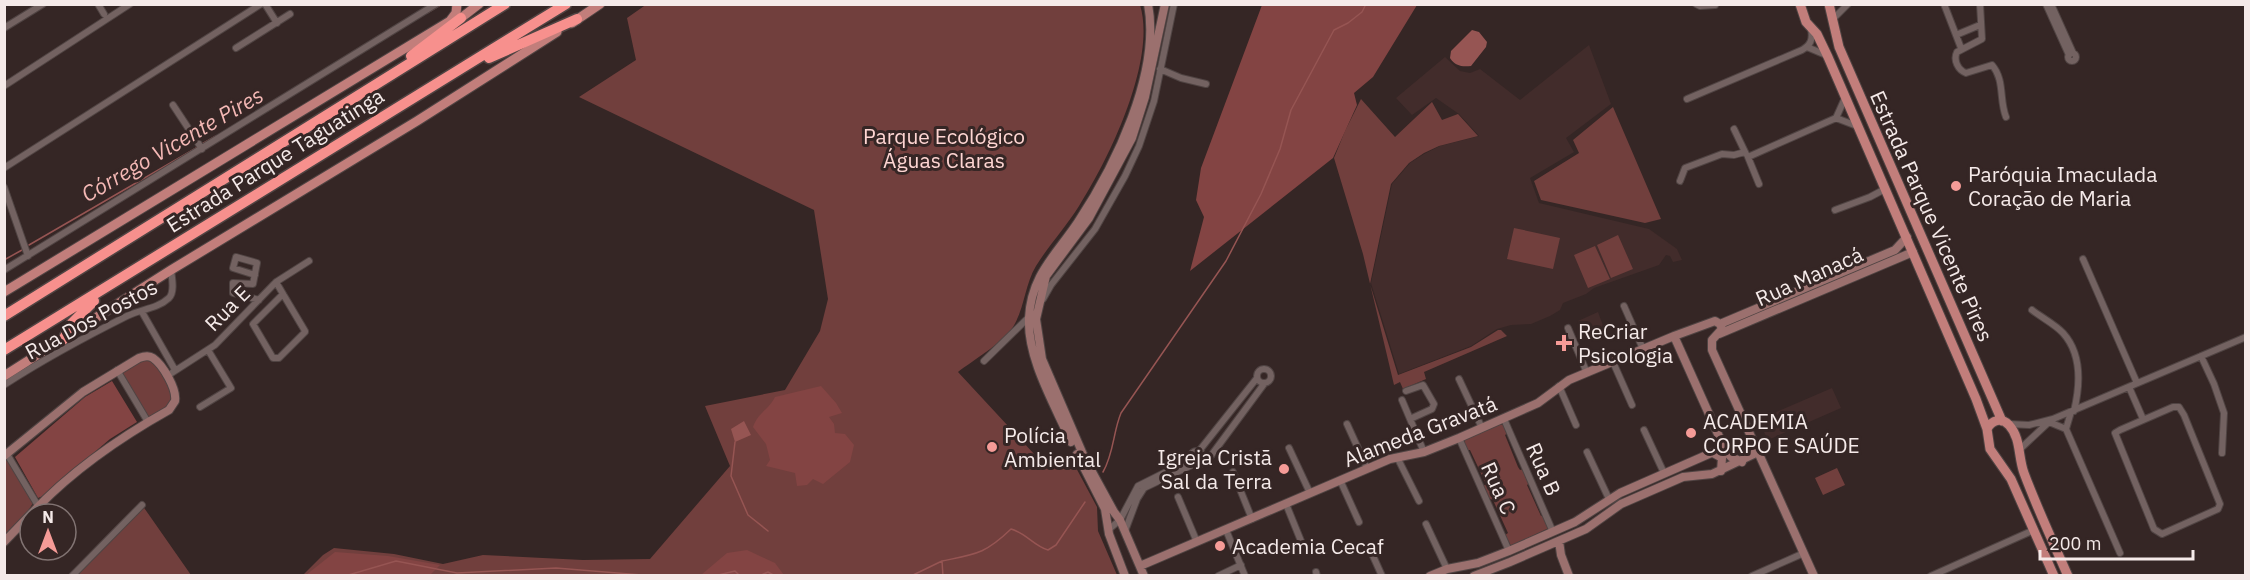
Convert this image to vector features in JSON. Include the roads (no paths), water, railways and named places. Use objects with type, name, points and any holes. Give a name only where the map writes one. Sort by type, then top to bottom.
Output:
[{"type":"highway","name":"Estrada Parque Taguatinga","points":[[4,316],[506,4]]},
{"type":"highway","name":"Estrada Parque Taguatinga","points":[[4,350],[566,4]]},
{"type":"highway","points":[[366,92],[461,18]]},
{"type":"highway","points":[[453,73],[577,20]]},
{"type":"highway","points":[[61,344],[72,323],[82,312],[123,277]]},
{"type":"main road","points":[[450,21],[456,13],[458,4]]},
{"type":"main road","points":[[4,292],[450,21],[461,18],[478,4]]},
{"type":"main road","points":[[4,376],[61,344],[171,270],[417,121],[600,4]]},
{"type":"main road","name":"Estrada Parque Vicente Pires","points":[[1800,4],[1802,14],[1828,57],[1907,237],[1976,399],[1987,429],[1990,449],[2002,465]]},
{"type":"main road","name":"Estrada Parque Vicente Pires","points":[[1829,4],[1839,46],[2005,422],[2014,433],[2019,452]]},
{"type":"main road","points":[[1814,31],[1828,32],[1833,22]]},
{"type":"main road","points":[[1987,429],[1994,421],[2005,422]]},
{"type":"main road","points":[[2019,452],[2014,464],[2002,465],[2054,576]]},
{"type":"main road","points":[[2019,452],[2024,473],[2068,576]]},
{"type":"street","points":[[4,27],[43,4]]},
{"type":"street","points":[[98,4],[104,14]]},
{"type":"street","points":[[4,86],[130,4]]},
{"type":"street","points":[[4,168],[263,4],[277,23]]},
{"type":"street","points":[[4,270],[436,4]]},
{"type":"street","points":[[1125,576],[1114,554],[1105,509],[1076,452],[1035,360],[1029,317],[1040,274],[1085,212],[1130,125],[1149,49],[1151,28],[1148,4]]},
{"type":"street","points":[[1144,576],[1120,520],[1085,459],[1042,359],[1036,319],[1046,276],[1089,218],[1134,132],[1145,97],[1164,4]]},
{"type":"street","points":[[1038,307],[1051,285],[1095,229],[1139,146],[1154,101],[1174,4]]},
{"type":"street","points":[[1696,4],[1715,5]]},
{"type":"street","points":[[1833,22],[1848,4]]},
{"type":"street","points":[[1944,4],[1961,48]]},
{"type":"street","points":[[1980,4],[1982,39],[1961,48],[1955,58],[1963,72],[1969,73],[1992,65],[1996,69],[2001,81],[2002,105],[2006,117]]},
{"type":"street","points":[[2046,4],[2071,54],[2051,4]]},
{"type":"street","points":[[236,48],[290,14]]},
{"type":"street","points":[[1956,35],[1980,26]]},
{"type":"street","points":[[1807,47],[1814,31]]},
{"type":"street","points":[[1687,99],[1807,47],[1823,52],[1828,57]]},
{"type":"street","points":[[1160,69],[1181,78],[1206,84]]},
{"type":"street","points":[[1680,181],[1685,168],[1722,154],[1747,155],[1836,118],[1845,98]]},
{"type":"street","points":[[173,105],[202,149]]},
{"type":"street","points":[[1836,118],[1857,126]]},
{"type":"street","points":[[1734,129],[1759,184]]},
{"type":"street","points":[[4,187],[28,256]]},
{"type":"street","points":[[1835,210],[1885,189]]},
{"type":"street","name":"Rua Manacá","points":[[1720,324],[1895,250],[1907,237]]},
{"type":"street","name":"Rua Manacá","points":[[1717,334],[1913,252]]},
{"type":"street","points":[[2083,259],[2137,383]]},
{"type":"street","name":"Rua E","points":[[167,376],[220,341],[276,282],[309,261]]},
{"type":"street","name":"Rua Dos Postos","points":[[4,385],[61,344],[133,313],[142,312],[171,296],[171,270]]},
{"type":"street","points":[[253,284],[255,275]]},
{"type":"street","points":[[276,282],[283,294],[305,332],[276,359],[273,358],[253,324],[283,294]]},
{"type":"street","points":[[259,300],[233,293],[233,283],[253,284],[266,292]]},
{"type":"street","points":[[1624,306],[1643,349]]},
{"type":"street","points":[[2032,310],[2064,334],[2074,355],[2079,380],[2073,411],[2066,429]]},
{"type":"street","points":[[142,312],[174,370]]},
{"type":"street","points":[[984,361],[1029,317]]},
{"type":"street","points":[[1717,334],[1708,332],[1709,323],[1715,321],[1720,324],[1722,329],[1711,345],[1712,350],[1814,576]]},
{"type":"street","name":"Alameda Gravatá","points":[[1140,566],[1367,468],[1397,457],[1424,452],[1504,419],[1538,404],[1559,386],[1709,323]]},
{"type":"street","points":[[1568,328],[1587,373]]},
{"type":"street","points":[[1674,336],[1728,454],[1742,462]]},
{"type":"street","points":[[2005,422],[2029,425],[2051,421],[2246,337]]},
{"type":"street","points":[[200,407],[231,387],[208,350]]},
{"type":"street","points":[[35,502],[6,455],[83,392],[117,370],[139,358],[148,356],[155,359],[175,392],[174,404],[169,410],[109,447],[49,502]]},
{"type":"street","points":[[2201,356],[2222,406],[2222,453]]},
{"type":"street","points":[[1612,362],[1632,405]]},
{"type":"street","points":[[1108,530],[1120,520],[1138,486],[1192,462],[1200,464],[1210,457],[1264,384],[1271,378],[1268,370],[1261,369],[1257,373],[1257,378],[1199,451],[1192,453],[1192,462]]},
{"type":"street","points":[[117,370],[148,422]]},
{"type":"street","points":[[1257,378],[1264,384]]},
{"type":"street","points":[[1459,379],[1482,428]]},
{"type":"street","points":[[1406,391],[1421,384],[1434,404],[1432,409],[1410,418]]},
{"type":"street","points":[[1559,386],[1576,425]]},
{"type":"street","points":[[2129,387],[2143,419]]},
{"type":"street","points":[[1402,400],[1424,452]]},
{"type":"street","points":[[2173,407],[2179,407],[2220,501],[2219,508],[2165,533],[2158,533],[2154,529],[2115,435],[2120,429],[2143,419],[2173,407]]},
{"type":"street","name":"Rua B","points":[[1504,419],[1553,532]]},
{"type":"street","points":[[2051,421],[2066,429],[2120,553]]},
{"type":"street","points":[[2019,452],[2051,421]]},
{"type":"street","points":[[1347,424],[1367,468]]},
{"type":"street","points":[[1644,430],[1664,473]]},
{"type":"street","name":"Rua C","points":[[1459,438],[1509,551]]},
{"type":"street","points":[[1430,576],[1447,569],[1479,563],[1553,532],[1585,517],[1609,499],[1713,453],[1718,450],[1721,441]]},
{"type":"street","points":[[1751,458],[1757,447]]},
{"type":"street","points":[[1289,448],[1310,493]]},
{"type":"street","points":[[1199,451],[1203,454],[1203,460]]},
{"type":"street","points":[[1587,452],[1609,499]]},
{"type":"street","points":[[1713,453],[1722,458],[1721,471]]},
{"type":"street","points":[[1397,457],[1419,501]]},
{"type":"street","points":[[1474,576],[1590,527],[1618,506],[1683,477],[1712,474],[1751,458],[1763,461]]},
{"type":"street","points":[[1125,531],[1137,499],[1144,488],[1192,462]]},
{"type":"street","points":[[1233,472],[1252,519]]},
{"type":"street","points":[[1340,480],[1359,522]]},
{"type":"street","points":[[1638,485],[1643,495]]},
{"type":"street","points":[[1178,497],[1197,542]]},
{"type":"street","points":[[1286,504],[1301,542]]},
{"type":"street","points":[[72,576],[142,505]]},
{"type":"street","points":[[1426,524],[1447,569]]},
{"type":"street","points":[[4,542],[18,528]]},
{"type":"street","points":[[1114,554],[1111,537],[1115,530],[1121,533],[1131,547]]},
{"type":"street","points":[[1226,530],[1245,576]]},
{"type":"street","points":[[1930,576],[2034,530]]},
{"type":"street","points":[[1559,541],[1561,555],[1569,576]]},
{"type":"street","points":[[1549,545],[1561,555]]},
{"type":"street","points":[[1369,547],[1382,576]]},
{"type":"street","points":[[1752,576],[1804,553]]},
{"type":"street","points":[[1218,576],[1241,565]]},
{"type":"waterway","name":"Córrego Vicente Pires","points":[[427,13],[442,4]]},
{"type":"waterway","points":[[1103,472],[1121,413],[1226,261],[1261,194],[1280,149],[1291,110],[1334,30],[1362,12],[1366,4]]},
{"type":"waterway","name":"Córrego Vicente Pires","points":[[202,144],[216,136]]},
{"type":"waterway","name":"Córrego Vicente Pires","points":[[29,245],[198,147]]},
{"type":"waterway","name":"Córrego Vicente Pires","points":[[4,260],[22,250]]},
{"type":"waterway","points":[[735,442],[731,476],[748,515],[768,531]]},
{"type":"waterway","points":[[943,576],[942,561],[980,552],[994,544],[1011,529],[1048,550],[1056,545],[1085,502]]},
{"type":"waterway","points":[[345,576],[396,561],[457,573],[556,568],[654,576]]},
{"type":"waterway","points":[[911,576],[942,561]]},
{"type":"waterway","points":[[714,576],[735,571],[740,576]]},
{"type":"waterway","points":[[759,576],[768,572],[775,576]]},
{"type":"place","name":"Paróquia Imaculada Coração de Maria","points":[[1956,186]]},
{"type":"place","name":"ReCriar Psicologia","points":[[1564,343]]},
{"type":"place","name":"ACADEMIA CORPO E SAÚDE","points":[[1691,433]]},
{"type":"place","name":"Polícia Ambiental","points":[[992,447]]},
{"type":"place","name":"Igreja Cristã Sal da Terra","points":[[1284,469]]},
{"type":"place","name":"Academia Cecaf","points":[[1220,546]]},
{"type":"park label","name":"Parque Ecológico Águas Claras","points":[[944,148]]}]
